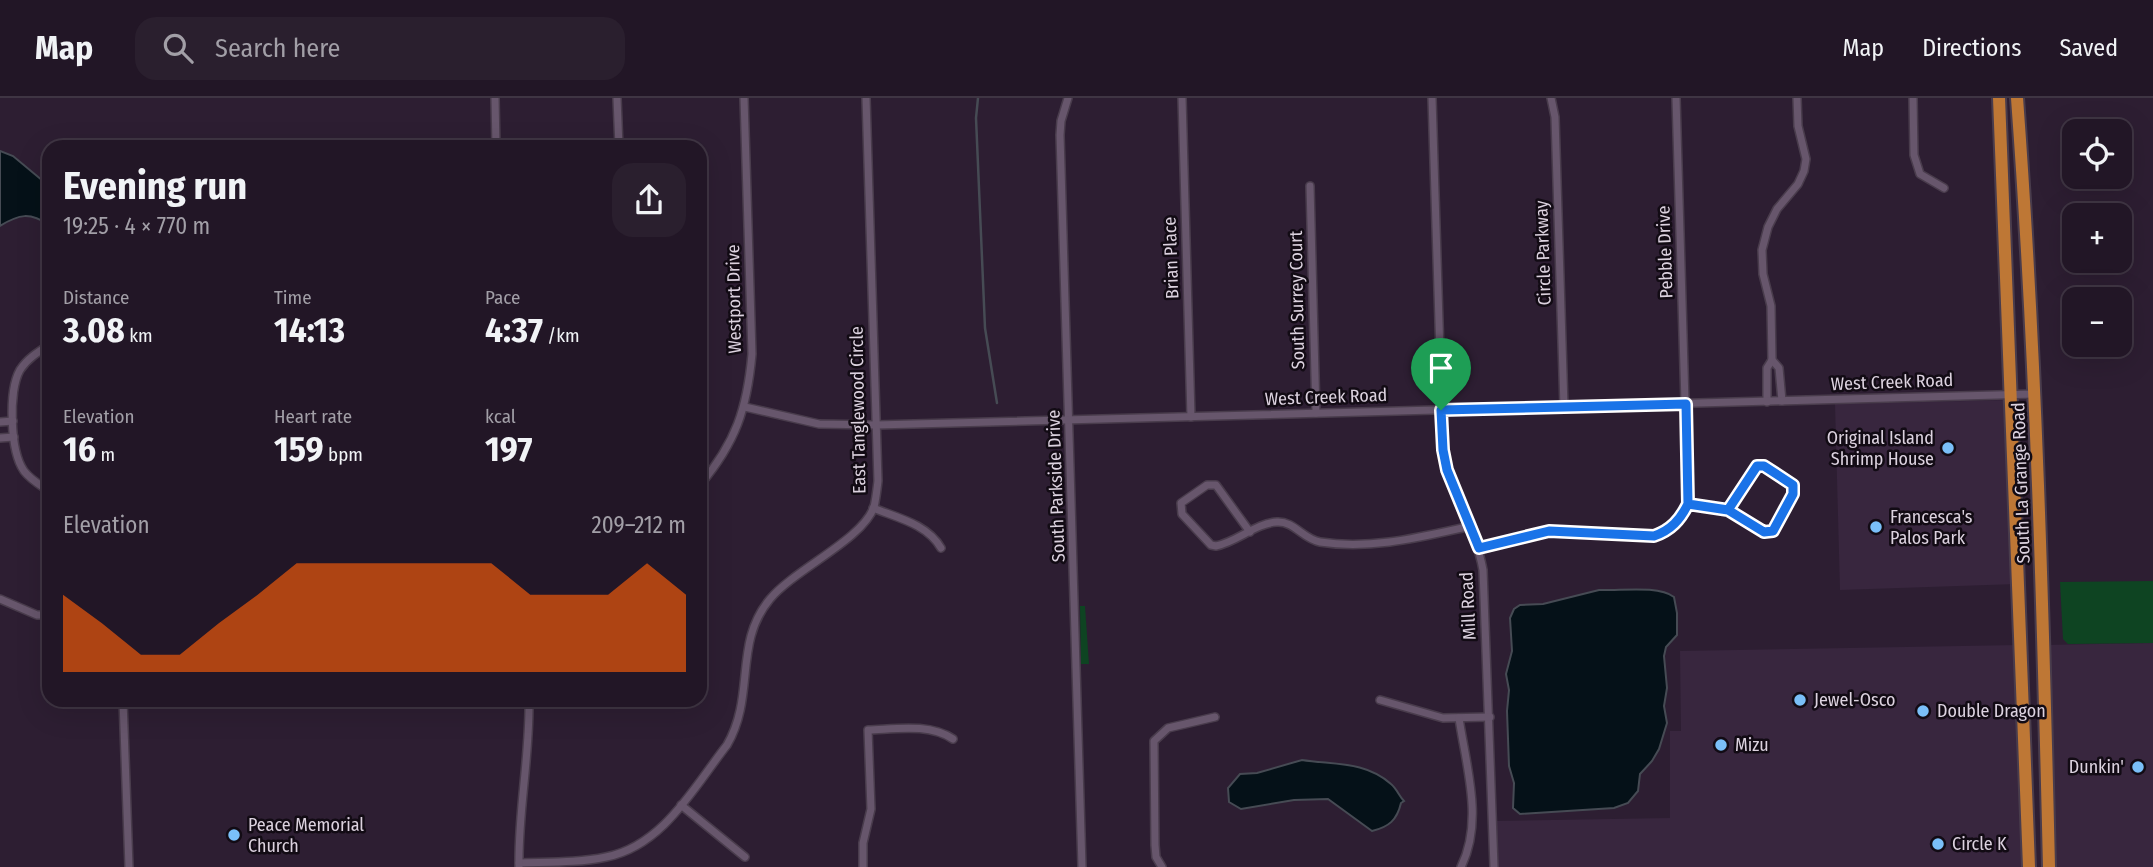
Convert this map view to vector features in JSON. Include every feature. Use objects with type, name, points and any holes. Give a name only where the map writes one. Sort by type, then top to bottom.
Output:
[{"type":"highway","name":"South La Grange Road","points":[[1999,98],[2029,867]]},
{"type":"highway","name":"South La Grange Road","points":[[2017,98],[2035,394],[2045,654],[2049,867]]},
{"type":"street","points":[[495,98],[496,140]]},
{"type":"street","points":[[617,98],[619,140]]},
{"type":"street","name":"Westport Drive","points":[[707,475],[721,456],[745,407],[752,354],[744,98]]},
{"type":"street","name":"East Tanglewood Circle","points":[[519,865],[589,860],[624,852],[647,841],[681,805],[736,730],[744,698],[746,651],[751,632],[769,600],[784,584],[853,533],[865,522],[873,508],[878,481],[866,98]]},
{"type":"street","name":"Brian Place","points":[[1182,98],[1191,417]]},
{"type":"street","name":"Mill Road","points":[[1432,98],[1443,450],[1453,490],[1479,548],[1484,580],[1494,867]]},
{"type":"street","name":"Circle Parkway","points":[[1551,98],[1555,117],[1564,407]]},
{"type":"street","name":"Pebble Drive","points":[[1676,98],[1688,504]]},
{"type":"street","points":[[1767,402],[1767,368],[1772,360],[1771,306],[1763,274],[1762,250],[1768,227],[1777,209],[1798,184],[1804,171],[1806,159],[1798,126],[1797,98]]},
{"type":"street","points":[[1913,98],[1914,155],[1920,174],[1944,188]]},
{"type":"street","name":"South Parkside Drive","points":[[1067,102],[1060,135],[1082,867]]},
{"type":"street","name":"South Surrey Court","points":[[1310,186],[1316,413]]},
{"type":"street","points":[[42,350],[20,370],[15,384],[13,421],[15,451],[23,469],[42,487]]},
{"type":"street","points":[[1772,360],[1779,368],[1782,401]]},
{"type":"street","name":"West Creek Road","points":[[745,407],[819,424],[876,425],[2035,394]]},
{"type":"street","points":[[0,422],[13,421]]},
{"type":"street","points":[[0,438],[14,437]]},
{"type":"street","points":[[1479,548],[1549,531],[1654,536],[1667,532],[1688,504],[1728,510],[1764,532],[1773,531],[1793,494],[1793,485],[1764,466],[1757,466],[1728,510]]},
{"type":"street","points":[[1250,532],[1216,485],[1207,485],[1181,503],[1182,514],[1211,545],[1222,545],[1277,522],[1292,525],[1311,539],[1320,542],[1372,544],[1412,539],[1471,526]]},
{"type":"street","points":[[873,508],[919,526],[934,537],[941,548]]},
{"type":"street","points":[[0,599],[42,615]]},
{"type":"street","points":[[1380,700],[1443,718],[1490,717]]},
{"type":"street","points":[[123,707],[129,867]]},
{"type":"street","points":[[519,865],[529,707]]},
{"type":"street","points":[[1162,867],[1156,858],[1155,845],[1154,741],[1168,728],[1215,716]]},
{"type":"street","points":[[1459,718],[1472,824],[1471,839],[1461,867]]},
{"type":"street","points":[[863,867],[863,843],[871,809],[868,730],[931,729],[943,732],[953,739]]},
{"type":"street","points":[[681,805],[745,857]]},
{"type":"shaded area","points":[[0,151],[13,156],[42,180],[42,221],[24,216],[0,226]]},
{"type":"shaded area","points":[[2010,400],[2017,584],[1840,590],[1835,404]]},
{"type":"shaded area","points":[[1599,590],[1649,590],[1674,597],[1677,635],[1666,647],[1664,656],[1667,688],[1664,706],[1667,723],[1659,749],[1640,774],[1638,791],[1628,803],[1614,808],[1520,814],[1513,808],[1514,783],[1509,766],[1509,690],[1506,674],[1512,651],[1510,618],[1514,609],[1520,605],[1543,604]]},
{"type":"shaded area","points":[[2153,643],[2153,867],[2051,867],[2045,645]]},
{"type":"shaded area","points":[[2018,645],[2025,867],[1498,867],[1496,821],[1670,818],[1670,731],[1681,731],[1680,651]]},
{"type":"shaded area","points":[[1302,760],[1349,765],[1371,771],[1391,784],[1404,801],[1391,822],[1372,831],[1328,799],[1294,800],[1241,809],[1229,802],[1228,788],[1240,774],[1257,773]]},
{"type":"green space","points":[[2153,581],[2153,643],[2068,644],[2063,639],[2060,582]]},
{"type":"green space","points":[[1080,606],[1085,606],[1089,664],[1081,664]]},
{"type":"waterway","points":[[978,98],[976,118],[985,328],[997,403]]},
{"type":"place","name":"Original Island Shrimp House","points":[[1948,448]]},
{"type":"place","name":"Francesca's Palos Park","points":[[1876,527]]},
{"type":"place","name":"Jewel-Osco","points":[[1800,700]]},
{"type":"place","name":"Double Dragon","points":[[1923,711]]},
{"type":"place","name":"Mizu","points":[[1721,745]]},
{"type":"place","name":"Dunkin'","points":[[2138,767]]},
{"type":"place","name":"Peace Memorial Church","points":[[234,835]]},
{"type":"place","name":"Circle K","points":[[1938,844]]},
{"type":"route","points":[[1441,410],[1447,470],[1479,548],[1549,531],[1654,536],[1667,532],[1688,504],[1728,510],[1757,466],[1764,466],[1793,485],[1793,494],[1773,531],[1764,532],[1728,510],[1688,504],[1686,404],[1441,410]]}]
